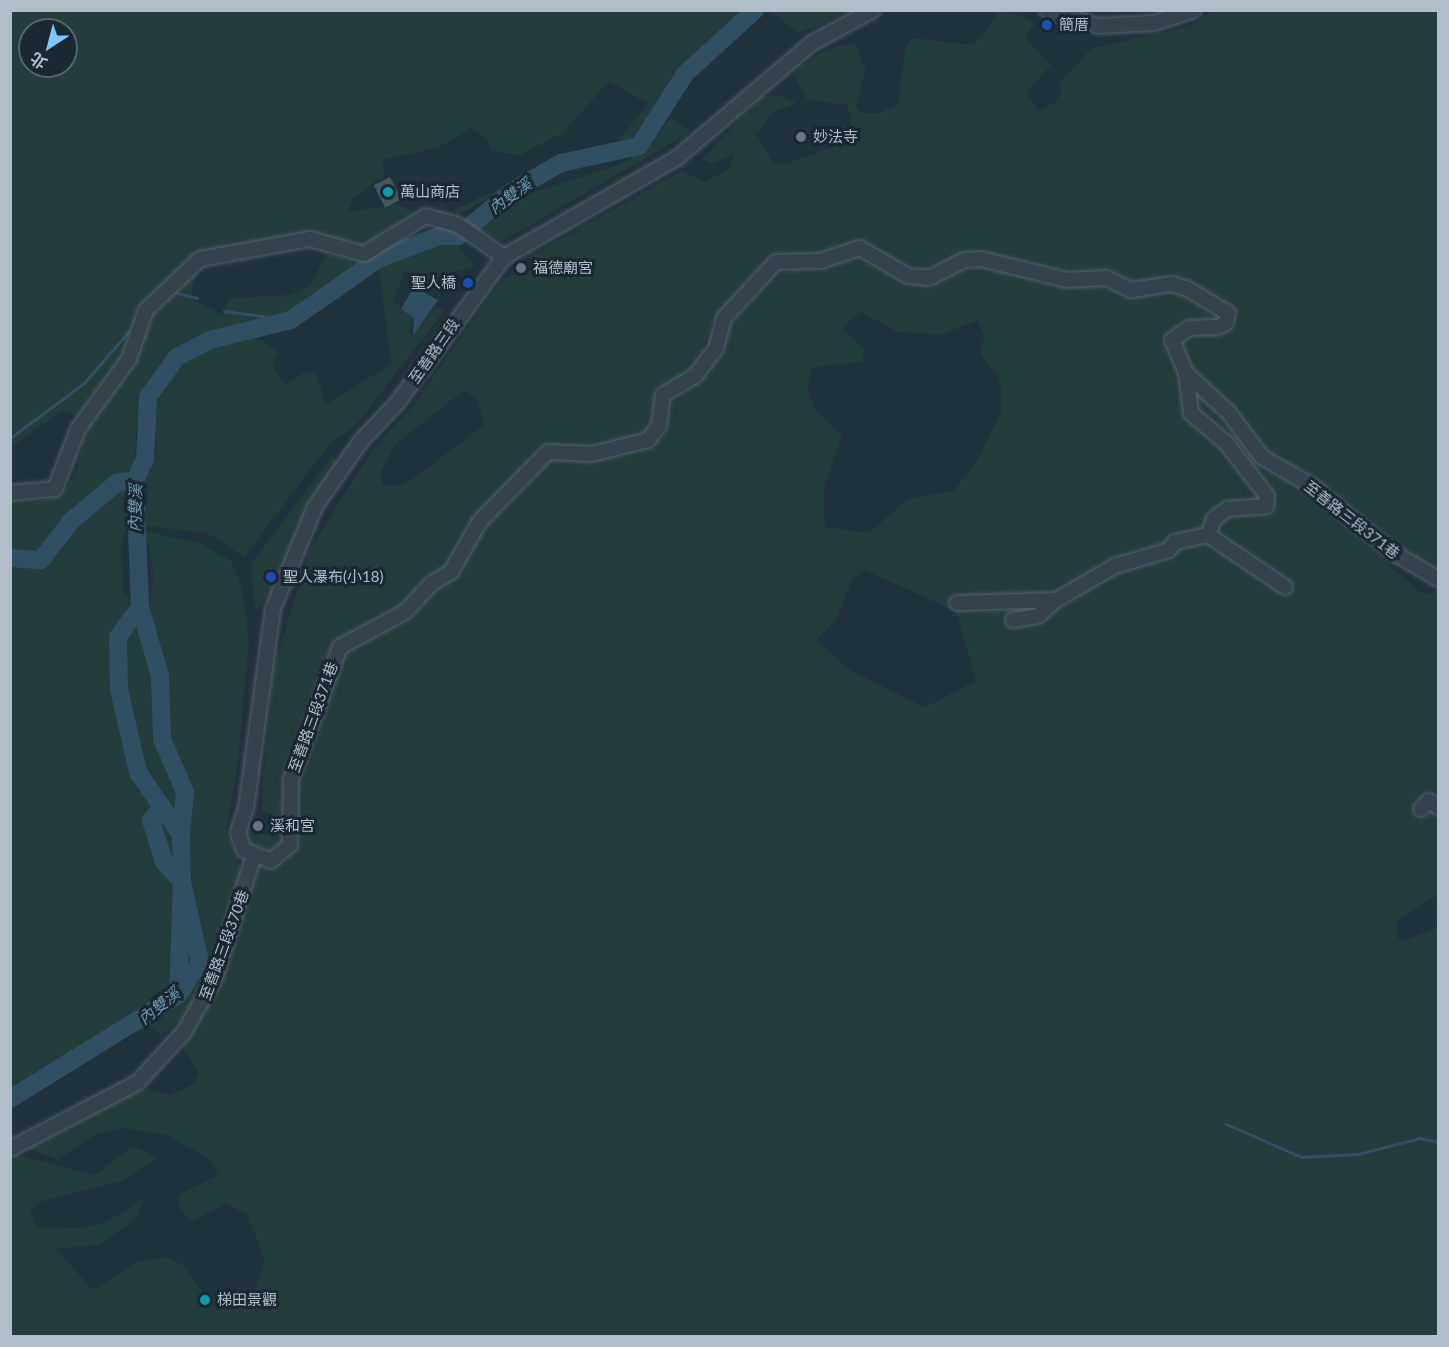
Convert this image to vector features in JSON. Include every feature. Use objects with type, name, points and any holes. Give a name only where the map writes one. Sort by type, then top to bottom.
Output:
[{"type":"street","name":"至善路三段","points":[[253,858],[238,833],[246,808],[267,635],[293,552],[339,471],[398,402],[504,257],[677,158],[812,43],[873,10]]},
{"type":"street","points":[[1047,10],[1099,26],[1154,23],[1194,10]]},
{"type":"street","points":[[10,493],[55,489],[78,429],[129,359],[146,310],[200,259],[310,239],[364,254],[426,216],[459,225],[472,237],[504,257]]},
{"type":"street","name":"至善路三段371巷","points":[[253,858],[276,859],[292,840],[291,779],[340,647],[405,612],[432,583],[451,572],[480,520],[548,452],[592,454],[648,440],[659,426],[663,396],[695,376],[716,348],[724,318],[776,262],[820,261],[849,248],[861,248],[908,276],[929,278],[964,260],[981,259],[1067,280],[1106,278],[1131,290],[1171,284],[1186,288],[1228,313],[1227,322],[1218,327],[1190,328],[1172,340],[1186,373],[1228,413],[1262,458],[1312,486],[1392,552],[1438,579]]},
{"type":"street","points":[[1186,373],[1191,413],[1227,444],[1268,502],[1263,508],[1221,512],[1208,535]]},
{"type":"street","points":[[1013,620],[1038,616],[1056,600],[1115,566],[1169,550],[1175,542],[1208,535],[1285,587]]},
{"type":"street","points":[[957,603],[1056,600]]},
{"type":"street","points":[[1421,809],[1429,801],[1438,807]]},
{"type":"street","name":"至善路三段370巷","points":[[10,1149],[137,1083],[184,1032],[215,978],[253,858]]},
{"type":"green space","points":[[11,11],[746,11],[683,69],[636,135],[608,161],[520,180],[456,216],[455,209],[575,152],[617,142],[648,104],[609,81],[563,133],[520,155],[490,151],[488,140],[472,128],[437,148],[381,160],[385,174],[353,199],[347,212],[397,204],[416,213],[371,243],[357,247],[317,233],[200,257],[154,292],[132,326],[123,354],[81,418],[63,411],[11,447]]},
{"type":"green space","points":[[770,11],[856,11],[798,33]]},
{"type":"green space","points":[[1000,11],[1012,13],[1035,22],[1025,37],[1051,65],[1026,93],[1040,111],[1054,103],[1061,93],[1060,81],[1092,48],[1188,27],[1213,11],[1438,11],[1438,577],[1262,451],[1229,406],[1185,363],[1177,345],[1187,335],[1235,329],[1239,317],[1222,302],[1173,279],[1133,283],[1104,271],[1074,272],[971,253],[926,269],[898,264],[853,244],[819,255],[779,255],[764,262],[715,318],[694,369],[654,391],[653,419],[643,435],[583,448],[541,447],[469,524],[453,562],[386,618],[358,628],[334,648],[285,783],[288,839],[274,852],[250,845],[246,830],[266,834],[273,815],[261,810],[273,669],[310,549],[373,449],[411,408],[502,279],[538,264],[533,255],[681,171],[706,182],[729,168],[735,154],[711,164],[702,159],[762,96],[784,96],[796,103],[773,113],[756,134],[772,161],[783,165],[842,143],[852,122],[847,105],[807,100],[794,76],[796,69],[825,50],[855,43],[866,70],[856,105],[860,113],[881,113],[898,103],[905,49],[912,38],[974,45]],"holes":[[[465,390],[478,401],[484,425],[418,475],[400,485],[383,485],[380,472],[396,444]]]},
{"type":"green space","points":[[671,118],[691,132],[501,242],[478,228],[477,222],[518,197],[621,164],[642,151]]},
{"type":"green space","points":[[438,242],[456,242],[475,267],[425,280],[405,271],[393,301],[413,317],[409,333],[413,335],[436,306],[444,311],[357,424],[329,445],[244,557],[207,533],[138,525],[148,501],[146,471],[157,450],[154,420],[137,425],[134,465],[125,475],[127,526],[121,544],[123,591],[132,600],[113,633],[119,637],[138,625],[150,606],[154,576],[149,546],[138,542],[141,530],[199,543],[231,560],[242,590],[249,641],[237,771],[226,829],[242,871],[220,944],[185,1016],[161,1035],[151,1027],[104,1044],[11,1106],[11,498],[37,502],[66,490],[78,467],[85,432],[146,321],[199,265],[190,298],[223,315],[229,298],[291,295],[311,284],[326,254],[371,263]],"holes":[[[379,268],[391,364],[326,405],[316,372],[303,373],[286,385],[272,366],[279,352],[262,340],[234,332],[232,326],[244,322],[290,323],[340,299]]]},
{"type":"green space","points":[[849,253],[913,283],[984,265],[1182,291],[1220,316],[1217,321],[1180,325],[1169,333],[1173,361],[1193,388],[1421,593],[1432,594],[1438,588],[1438,894],[1397,922],[1397,937],[1403,941],[1438,927],[1438,1336],[11,1336],[10,1153],[95,1175],[132,1146],[158,1157],[122,1181],[40,1202],[30,1211],[37,1227],[82,1228],[108,1221],[142,1199],[138,1217],[100,1245],[56,1249],[93,1290],[138,1262],[165,1257],[182,1264],[206,1296],[244,1302],[253,1296],[265,1261],[248,1216],[226,1203],[191,1222],[178,1205],[180,1194],[216,1176],[217,1168],[205,1156],[166,1135],[124,1128],[96,1134],[57,1160],[24,1146],[139,1088],[170,1095],[193,1084],[199,1073],[179,1042],[218,981],[260,865],[286,862],[300,844],[293,793],[337,660],[349,645],[415,611],[477,531],[548,458],[654,446],[667,432],[668,408],[703,378],[720,356],[727,329],[773,276]],"holes":[[[861,312],[897,332],[940,335],[977,321],[984,336],[980,355],[998,376],[1001,390],[1001,412],[978,460],[953,491],[908,498],[869,533],[825,527],[824,489],[842,435],[817,411],[807,389],[812,368],[862,361],[865,349],[842,328]],[[865,570],[956,612],[976,680],[925,707],[849,669],[817,640],[837,618],[852,580]]]},
{"type":"green space","points":[[333,454],[338,464],[305,515],[271,592],[255,612],[251,564]]},
{"type":"water","points":[[414,287],[438,300],[413,336],[414,318],[401,309]]},
{"type":"building","name":"萬山商店","points":[[390,177],[401,199],[385,207],[374,185]]},
{"type":"waterway","name":"內雙溪","points":[[10,1099],[178,995],[200,962],[182,882],[181,835],[138,772],[119,689],[118,637],[140,607],[135,481],[145,459],[148,397],[177,357],[210,340],[291,320],[378,259],[439,236],[458,236],[515,189],[561,163],[639,146],[685,74],[755,10]]},
{"type":"waterway","points":[[173,292],[197,298]]},
{"type":"waterway","points":[[224,311],[291,320]]},
{"type":"waterway","points":[[10,438],[84,383],[129,331]]},
{"type":"waterway","points":[[10,558],[41,560],[71,521],[118,482],[135,481]]},
{"type":"waterway","points":[[140,607],[160,676],[162,739],[185,792],[181,835]]},
{"type":"waterway","name":"內雙溪","points":[[162,807],[151,820],[164,862],[182,882],[178,995]]},
{"type":"waterway","points":[[1226,1124],[1301,1157],[1358,1154],[1420,1138],[1438,1142]]},
{"type":"place","name":"簡厝","points":[[1047,25]]},
{"type":"place","name":"妙法寺","points":[[801,137]]},
{"type":"place","name":"萬山商店","points":[[388,192]]},
{"type":"place","name":"福德廟宮","points":[[521,268]]},
{"type":"place","name":"聖人橋","points":[[468,283]]},
{"type":"place","name":"聖人瀑布(小18)","points":[[271,577]]},
{"type":"place","name":"溪和宮","points":[[258,826]]},
{"type":"place","name":"梯田景觀","points":[[205,1300]]}]
